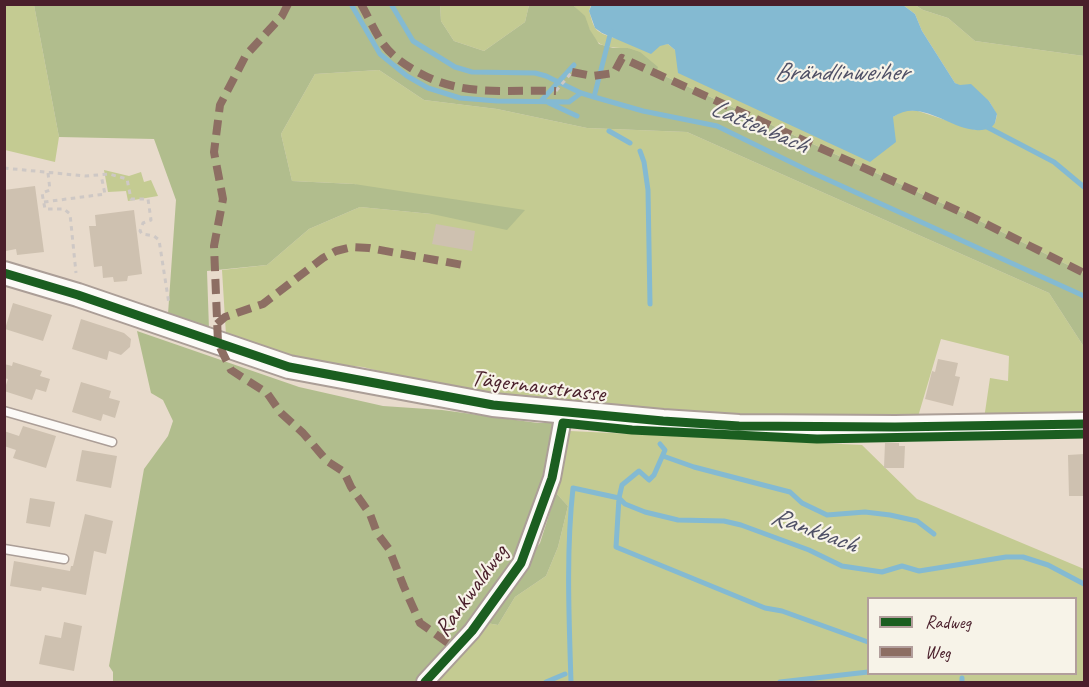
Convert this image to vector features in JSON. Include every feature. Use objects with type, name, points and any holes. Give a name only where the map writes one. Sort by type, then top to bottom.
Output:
[{"type":"street","name":"Tägernaustrasse","points":[[4,273],[78,295],[300,370],[493,405],[739,426],[895,427],[1084,424]]},
{"type":"street","name":"Rankwaldweg","points":[[425,682],[472,631],[521,563],[552,478],[564,412]]},
{"type":"lane","points":[[4,411],[112,442]]},
{"type":"lane","points":[[4,549],[64,559]]},
{"type":"path","points":[[556,91],[572,72]]},
{"type":"path","points":[[4,168],[85,176],[109,174],[127,179],[131,199],[148,199],[151,220],[143,223],[140,231],[142,234],[154,236],[159,240],[173,327]]},
{"type":"path","points":[[48,173],[50,190],[42,194],[45,209],[64,209],[70,214],[78,295]]},
{"type":"path","points":[[44,202],[105,194],[101,175]]},
{"type":"green space","points":[[5,5],[34,5],[59,137],[55,162],[5,150]]},
{"type":"green space","points":[[34,5],[440,5],[441,21],[454,41],[484,51],[525,22],[529,5],[573,5],[585,16],[599,44],[640,52],[658,67],[656,72],[972,217],[1084,273],[1084,347],[1049,293],[687,132],[587,128],[497,109],[424,100],[379,70],[315,74],[281,134],[292,181],[354,184],[525,210],[507,230],[432,214],[360,207],[309,229],[267,265],[207,271],[209,329],[168,314],[176,200],[154,139],[59,137]]},
{"type":"green space","points":[[440,5],[529,5],[525,22],[484,51],[454,41],[441,21]]},
{"type":"green space","points":[[573,5],[591,5],[589,11],[596,29],[609,36],[641,43],[668,44],[675,50],[893,117],[904,110],[918,111],[976,130],[995,123],[997,115],[989,101],[955,83],[922,31],[915,14],[903,5],[915,5],[948,18],[975,41],[1084,56],[1084,273],[972,217],[656,72],[628,48],[604,45],[593,36],[581,14]]},
{"type":"green space","points":[[915,5],[1084,5],[1084,56],[975,41],[948,18]]},
{"type":"green space","points":[[379,70],[424,100],[497,109],[587,128],[687,132],[1049,293],[1084,347],[1084,417],[984,419],[990,378],[1008,381],[1009,356],[941,339],[917,420],[748,419],[462,392],[363,367],[294,360],[226,335],[222,270],[267,265],[309,229],[360,207],[432,214],[354,184],[292,181],[281,134],[315,74]]},
{"type":"green space","points":[[104,170],[129,176],[141,172],[144,182],[151,180],[158,196],[128,201],[126,191],[108,192]]},
{"type":"green space","points":[[137,331],[299,387],[383,406],[442,410],[538,423],[563,423],[521,563],[425,682],[113,682],[113,672],[109,666],[144,469],[168,436],[173,421],[163,400],[151,393]]},
{"type":"green space","points":[[570,431],[862,445],[917,499],[1084,569],[1084,682],[430,682],[481,622],[498,625],[515,597],[546,576],[558,547],[568,506],[556,493]]},
{"type":"green space","points":[[556,493],[568,506],[558,547],[546,576],[515,597],[498,625],[481,622],[540,543]]},
{"type":"water","name":"Brändlinweiher","points":[[592,4],[903,5],[915,14],[922,31],[955,83],[971,84],[989,101],[997,114],[995,123],[991,128],[978,130],[966,128],[924,112],[903,112],[893,117],[896,142],[870,162],[678,73],[675,50],[668,44],[660,46],[651,54],[602,33],[595,28],[589,11]]},
{"type":"building","points":[[35,186],[44,252],[17,255],[16,249],[6,251],[4,190]]},
{"type":"building","points":[[134,210],[142,274],[128,276],[127,281],[114,282],[113,277],[103,278],[102,266],[94,267],[89,226],[96,226],[95,215]]},
{"type":"building","points":[[436,224],[475,231],[472,251],[432,244]]},
{"type":"building","points":[[13,303],[52,315],[43,341],[5,329]]},
{"type":"building","points":[[81,319],[124,333],[131,339],[130,347],[121,355],[109,351],[107,360],[72,349]]},
{"type":"building","points":[[938,359],[958,363],[955,376],[960,377],[953,406],[925,399],[932,371],[935,372]]},
{"type":"building","points":[[13,362],[42,371],[40,376],[50,379],[46,392],[36,389],[32,400],[4,391],[8,379],[4,378],[4,364],[12,366]]},
{"type":"building","points":[[81,382],[111,391],[109,398],[120,401],[115,418],[103,414],[101,421],[72,412]]},
{"type":"building","points":[[23,426],[56,436],[46,468],[13,458],[16,450],[4,446],[4,431],[19,436]]},
{"type":"building","points":[[885,443],[899,443],[899,446],[905,446],[904,468],[884,468]]},
{"type":"building","points":[[82,450],[117,456],[111,488],[76,481]]},
{"type":"building","points":[[1084,454],[1084,496],[1069,496],[1068,455]]},
{"type":"building","points":[[30,498],[55,502],[50,527],[26,523]]},
{"type":"building","points":[[85,514],[113,521],[106,554],[94,551],[86,595],[42,587],[41,591],[10,586],[14,561],[70,571]]},
{"type":"building","points":[[64,622],[82,626],[74,671],[39,664],[45,635],[61,638]]},
{"type":"waterway","points":[[351,4],[380,54],[407,76],[428,88],[460,98],[497,101],[569,102],[581,93]]},
{"type":"waterway","name":"Lattenbach","points":[[391,4],[413,41],[455,67],[472,72],[535,73],[594,97],[643,111],[717,126],[813,173],[1084,296]]},
{"type":"waterway","points":[[594,97],[611,31]]},
{"type":"waterway","name":"Lattenbach","points":[[541,101],[574,65]]},
{"type":"waterway","name":"Rankbach","points":[[549,103],[577,116]]},
{"type":"waterway","points":[[987,127],[1054,162],[1084,187]]},
{"type":"waterway","name":"Rankbach","points":[[609,131],[630,143]]},
{"type":"waterway","name":"Rankbach","points":[[640,151],[648,190],[650,304]]},
{"type":"waterway","name":"Rankbach","points":[[660,444],[665,450],[654,475],[649,480],[639,471],[622,485],[619,498],[625,504],[645,512],[678,520],[724,521],[741,525],[809,550],[842,566],[882,572],[902,566],[919,571],[1006,557],[1023,557],[1048,565],[1084,584]]},
{"type":"waterway","points":[[663,456],[694,467],[790,492],[802,503],[827,515],[865,512],[890,515],[917,521],[934,534]]},
{"type":"waterway","points":[[571,682],[569,561],[573,488],[619,498],[616,547],[765,608],[782,611],[867,642]]},
{"type":"waterway","points":[[780,682],[867,672]]},
{"type":"waterway","points":[[546,682],[565,674]]},
{"type":"marked path","points":[[288,4],[282,16],[246,55],[220,105],[214,152],[223,199],[214,246],[218,343],[231,370],[267,393],[281,413],[303,433],[327,461],[344,472],[351,487],[370,514],[377,533],[389,549],[420,623],[455,648]]},
{"type":"marked path","points":[[361,4],[378,36],[391,53],[407,66],[433,80],[467,89],[556,91]]},
{"type":"marked path","points":[[572,72],[593,76],[614,73],[622,58],[972,217],[1084,273]]},
{"type":"marked path","points":[[217,324],[225,317],[263,304],[323,258],[336,251],[352,247],[463,265]]},
{"type":"cycle path","points":[[4,273],[78,295],[289,367],[493,405],[739,426],[895,427],[1084,424]]},
{"type":"cycle path","points":[[425,682],[472,631],[521,563],[552,478],[563,423],[632,430],[817,439],[1084,434]]}]
